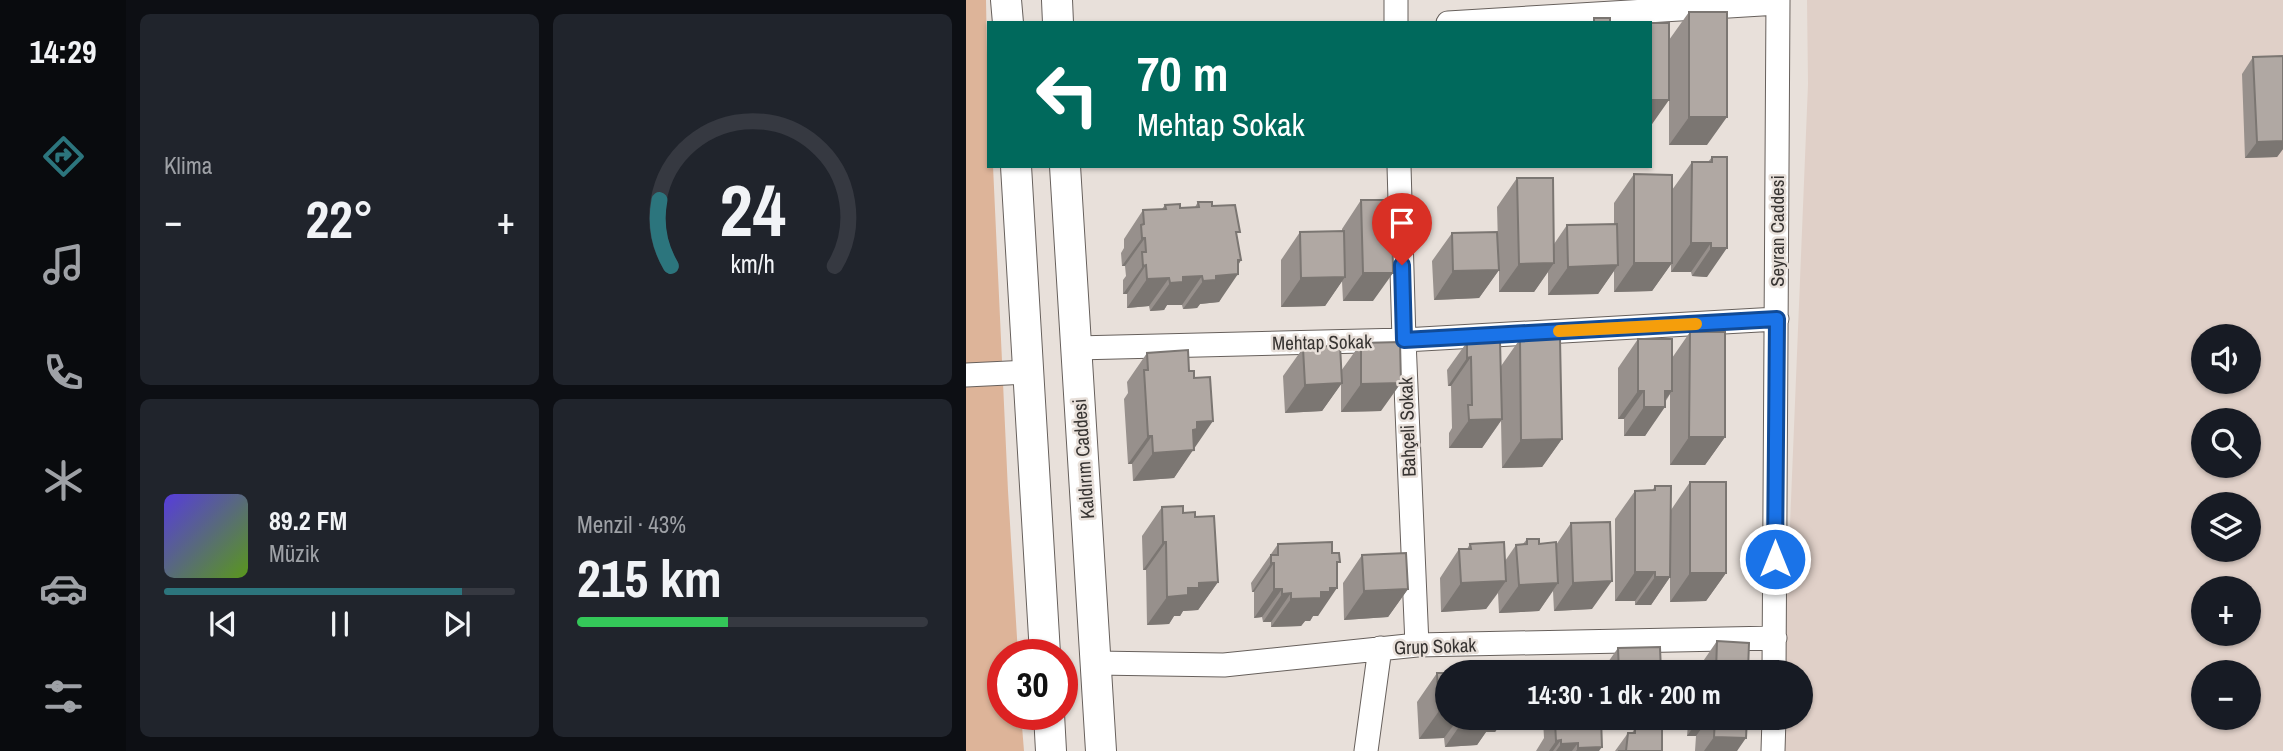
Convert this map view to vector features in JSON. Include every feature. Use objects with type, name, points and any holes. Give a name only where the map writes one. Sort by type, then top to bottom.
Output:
[{"type":"street","points":[[1006,0],[1007,21]]},
{"type":"street","points":[[1057,0],[1058,21]]},
{"type":"street","points":[[1396,0],[1396,21]]},
{"type":"street","points":[[1478,21],[1778,1]]},
{"type":"street","name":"Seyran Caddesi","points":[[1774,660],[1778,1]]},
{"type":"street","points":[[1016,168],[1044,639]]},
{"type":"street","name":"Kaldırım Caddesi","points":[[1065,168],[1101,751]]},
{"type":"street","name":"Bahçeli Sokak","points":[[1399,168],[1417,645]]},
{"type":"street","name":"Mehtap Sokak","points":[[1076,348],[1404,340],[1777,319]]},
{"type":"street","points":[[966,375],[1028,372]]},
{"type":"street","name":"Grup Sokak","points":[[1096,663],[1224,665],[1417,645],[1775,638]]},
{"type":"street","points":[[1366,751],[1380,649]]},
{"type":"street","points":[[1050,730],[1051,751]]},
{"type":"street","points":[[1773,751],[1774,730]]},
{"type":"shaded area","points":[[966,0],[986,0],[987,168],[993,168],[1017,639],[987,639],[987,730],[1022,730],[1024,751],[966,751]]},
{"type":"shaded area","points":[[1807,0],[2283,0],[2283,751],[1781,751],[1782,730],[1813,730],[1813,660],[1784,660],[1808,84]]},
{"type":"building","points":[[1689,12],[1727,12],[1727,117],[1689,117]]},
{"type":"building","points":[[1594,18],[1610,18],[1610,21],[1594,21]]},
{"type":"building","points":[[1652,23],[1669,23],[1669,100],[1652,100]]},
{"type":"building","points":[[2283,56],[2283,141],[2257,142],[2253,57]]},
{"type":"building","points":[[1712,157],[1727,157],[1727,248],[1711,248],[1711,243],[1691,243],[1692,162],[1712,162]]},
{"type":"building","points":[[1634,174],[1672,175],[1672,263],[1634,263]]},
{"type":"building","points":[[1517,178],[1553,178],[1554,263],[1519,264]]},
{"type":"building","points":[[1361,200],[1392,200],[1393,273],[1363,273]]},
{"type":"building","points":[[1198,202],[1212,202],[1212,206],[1235,205],[1240,232],[1236,232],[1241,260],[1238,260],[1238,274],[1216,276],[1216,280],[1203,281],[1202,276],[1183,277],[1183,282],[1170,283],[1169,278],[1147,279],[1142,252],[1146,252],[1141,225],[1144,224],[1143,210],[1166,209],[1165,205],[1180,204],[1180,208],[1199,207]]},
{"type":"building","points":[[1617,224],[1618,265],[1568,267],[1567,225]]},
{"type":"building","points":[[1344,231],[1345,277],[1301,278],[1300,232]]},
{"type":"building","points":[[1497,232],[1499,270],[1453,271],[1452,233]]},
{"type":"building","points":[[1690,332],[1725,332],[1725,437],[1689,437]]},
{"type":"building","points":[[1520,339],[1560,339],[1562,439],[1521,440]]},
{"type":"building","points":[[1638,339],[1672,339],[1672,391],[1665,391],[1665,407],[1644,407],[1644,391],[1638,391]]},
{"type":"building","points":[[1500,341],[1502,419],[1469,420],[1468,405],[1472,405],[1471,357],[1467,358],[1467,342]]},
{"type":"building","points":[[1400,342],[1401,383],[1361,384],[1361,343]]},
{"type":"building","points":[[1340,345],[1342,383],[1305,385],[1303,348]]},
{"type":"building","points":[[1188,350],[1189,371],[1194,371],[1194,378],[1210,377],[1213,421],[1197,422],[1197,429],[1193,430],[1194,450],[1153,453],[1152,436],[1148,436],[1144,370],[1148,370],[1147,353]]},
{"type":"building","points":[[1690,482],[1726,482],[1726,573],[1690,573]]},
{"type":"building","points":[[1655,486],[1671,486],[1670,577],[1655,577],[1655,572],[1635,572],[1635,491],[1655,490]]},
{"type":"building","points":[[1183,506],[1183,513],[1195,512],[1195,517],[1214,516],[1218,582],[1199,583],[1199,588],[1188,588],[1188,595],[1167,597],[1162,507]]},
{"type":"building","points":[[1610,522],[1612,581],[1573,583],[1571,523]]},
{"type":"building","points":[[1527,539],[1539,539],[1539,544],[1556,542],[1558,583],[1519,585],[1516,545],[1527,544]]},
{"type":"building","points":[[1332,542],[1332,553],[1339,553],[1340,562],[1337,562],[1337,588],[1330,588],[1330,592],[1321,592],[1321,598],[1291,599],[1291,593],[1282,594],[1282,589],[1274,589],[1274,563],[1271,563],[1271,555],[1278,555],[1278,544]]},
{"type":"building","points":[[1504,542],[1506,581],[1461,583],[1459,549],[1471,549],[1470,544]]},
{"type":"building","points":[[1406,553],[1408,589],[1364,591],[1362,555]]},
{"type":"building","points":[[1717,641],[1749,643],[1748,660],[1716,660]]},
{"type":"building","points":[[1660,647],[1661,660],[1618,660],[1618,648]]},
{"type":"building","points":[[1555,730],[1601,730],[1602,747],[1578,748],[1578,743],[1561,744],[1561,740],[1556,741]]},
{"type":"building","points":[[1635,730],[1662,730],[1662,751],[1626,751],[1628,733],[1635,733]]},
{"type":"building","points":[[1714,730],[1746,730],[1746,738],[1714,737]]},
{"type":"slow traffic","points":[[1559,331],[1696,324]]},
{"type":"route","points":[[1402,265],[1404,340],[1777,319],[1775,559]]}]
